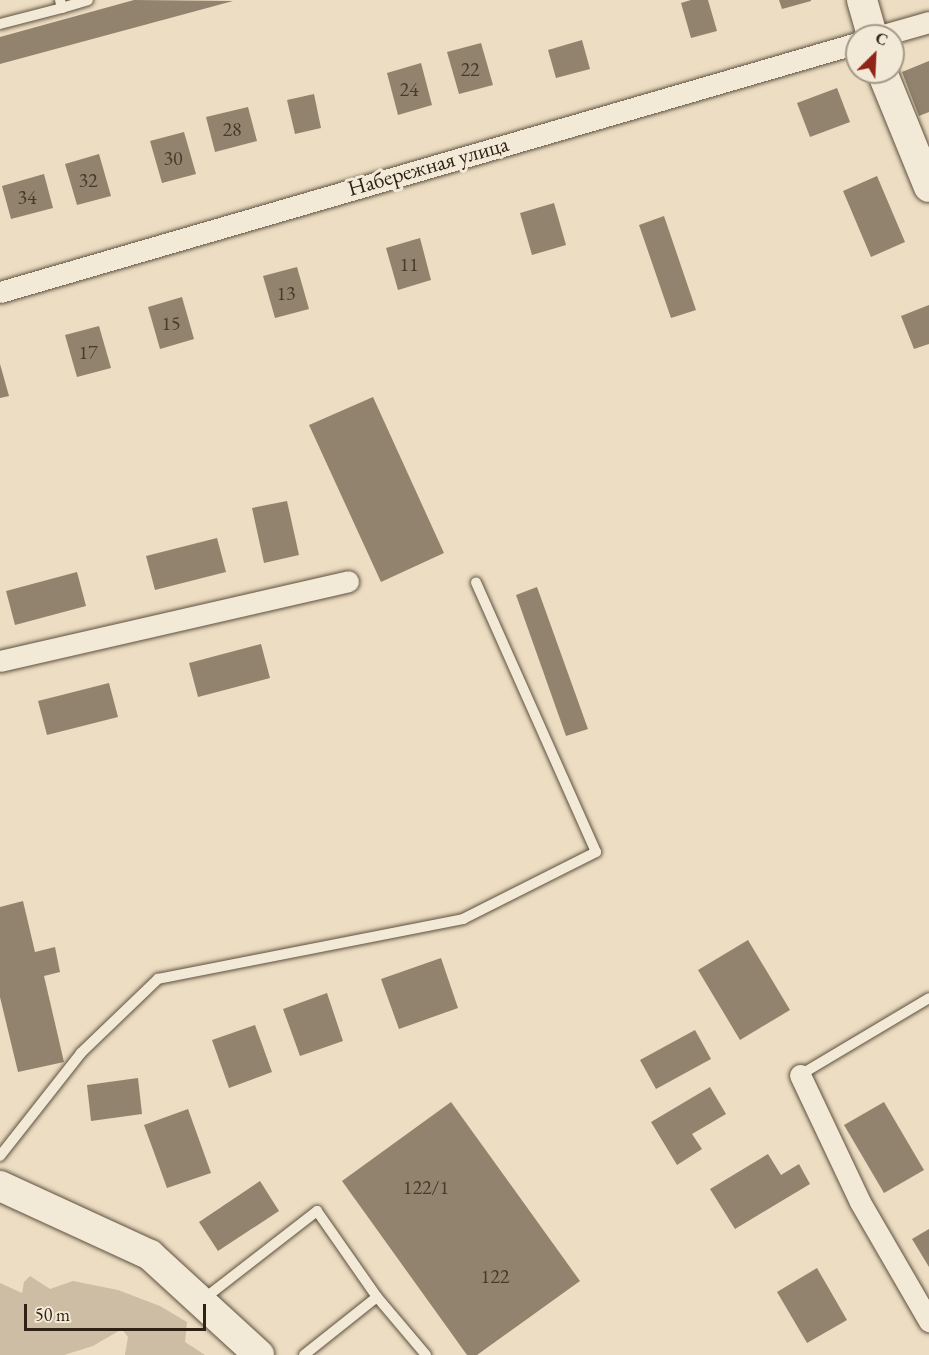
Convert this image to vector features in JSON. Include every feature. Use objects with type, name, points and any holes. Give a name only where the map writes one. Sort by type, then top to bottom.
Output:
[{"type":"street","points":[[862,0],[869,24]]},
{"type":"street","points":[[905,29],[929,22]]},
{"type":"street","name":"Набережная улица","points":[[0,292],[845,46]]},
{"type":"street","points":[[887,84],[929,187]]},
{"type":"street","points":[[0,661],[348,581]]},
{"type":"street","points":[[800,1075],[860,1202],[929,1321]]},
{"type":"street","points":[[0,1186],[150,1255],[259,1355]]},
{"type":"lane","points":[[0,24],[61,4],[88,0]]},
{"type":"lane","points":[[0,1156],[81,1053],[158,979],[462,919],[596,852],[476,583]]},
{"type":"lane","points":[[800,1075],[929,998]]},
{"type":"lane","points":[[201,1301],[317,1211],[377,1297],[426,1355]]},
{"type":"lane","points":[[304,1355],[377,1297]]},
{"type":"shaded area","points":[[30,1276],[50,1289],[73,1281],[118,1290],[160,1306],[187,1322],[185,1342],[205,1355],[125,1355],[128,1337],[122,1329],[93,1346],[64,1355],[0,1355],[0,1283],[22,1293],[24,1282]]},
{"type":"building","points":[[134,0],[233,1],[0,64],[0,37]]},
{"type":"building","points":[[691,0],[708,0],[717,31],[691,38],[681,3]]},
{"type":"building","points":[[779,0],[811,0],[811,1],[782,9]]},
{"type":"building","points":[[582,40],[590,69],[556,78],[548,50]]},
{"type":"building","points":[[481,43],[493,85],[459,94],[447,52]]},
{"type":"building","points":[[929,61],[929,112],[919,116],[905,80],[905,71]]},
{"type":"building","points":[[421,63],[432,105],[398,115],[387,73]]},
{"type":"building","points":[[837,88],[850,122],[810,137],[797,103]]},
{"type":"building","points":[[314,94],[321,128],[295,134],[287,100]]},
{"type":"building","points":[[248,107],[257,141],[215,152],[206,117]]},
{"type":"building","points":[[184,132],[196,174],[162,183],[150,141]]},
{"type":"building","points":[[99,154],[111,196],[77,205],[65,164]]},
{"type":"building","points":[[44,174],[53,208],[11,219],[2,186]]},
{"type":"building","points":[[877,176],[905,242],[871,257],[843,191]]},
{"type":"building","points":[[554,203],[566,245],[532,255],[520,213]]},
{"type":"building","points":[[664,216],[696,310],[671,318],[639,225]]},
{"type":"building","points":[[420,238],[431,280],[398,290],[386,248]]},
{"type":"building","points":[[297,267],[309,309],[275,318],[263,276]]},
{"type":"building","points":[[182,297],[194,339],[160,349],[148,307]]},
{"type":"building","points":[[929,305],[929,344],[914,349],[901,316]]},
{"type":"building","points":[[99,326],[111,368],[77,377],[65,335]]},
{"type":"building","points":[[0,364],[9,396],[0,398]]},
{"type":"building","points":[[373,397],[444,553],[381,582],[309,425]]},
{"type":"building","points":[[287,501],[299,555],[264,563],[252,508]]},
{"type":"building","points":[[217,538],[226,572],[155,590],[146,556]]},
{"type":"building","points":[[77,572],[86,606],[15,625],[6,591]]},
{"type":"building","points":[[537,587],[588,729],[566,736],[516,595]]},
{"type":"building","points":[[261,644],[270,678],[198,697],[189,663]]},
{"type":"building","points":[[109,683],[118,717],[47,735],[38,701]]},
{"type":"building","points":[[23,901],[35,952],[55,947],[60,972],[44,976],[64,1062],[18,1072],[0,997],[0,907]]},
{"type":"building","points":[[748,940],[790,1010],[740,1040],[698,970]]},
{"type":"building","points":[[441,958],[458,1008],[399,1029],[381,979]]},
{"type":"building","points":[[327,993],[343,1041],[300,1056],[283,1009]]},
{"type":"building","points":[[255,1025],[272,1072],[229,1088],[212,1040]]},
{"type":"building","points":[[695,1030],[711,1059],[656,1089],[640,1060]]},
{"type":"building","points":[[138,1078],[142,1114],[91,1121],[87,1085]]},
{"type":"building","points":[[710,1087],[726,1114],[692,1134],[702,1149],[677,1165],[651,1122]]},
{"type":"building","points":[[451,1102],[580,1281],[477,1355],[467,1355],[342,1181]]},
{"type":"building","points":[[884,1102],[924,1170],[884,1193],[844,1125]]},
{"type":"building","points":[[188,1109],[211,1173],[167,1188],[144,1125]]},
{"type":"building","points":[[768,1154],[781,1175],[799,1164],[810,1184],[735,1229],[710,1189]]},
{"type":"building","points":[[260,1181],[279,1211],[218,1251],[199,1222]]},
{"type":"building","points":[[929,1229],[929,1267],[912,1239]]},
{"type":"building","points":[[817,1268],[847,1320],[807,1343],[777,1292]]}]
